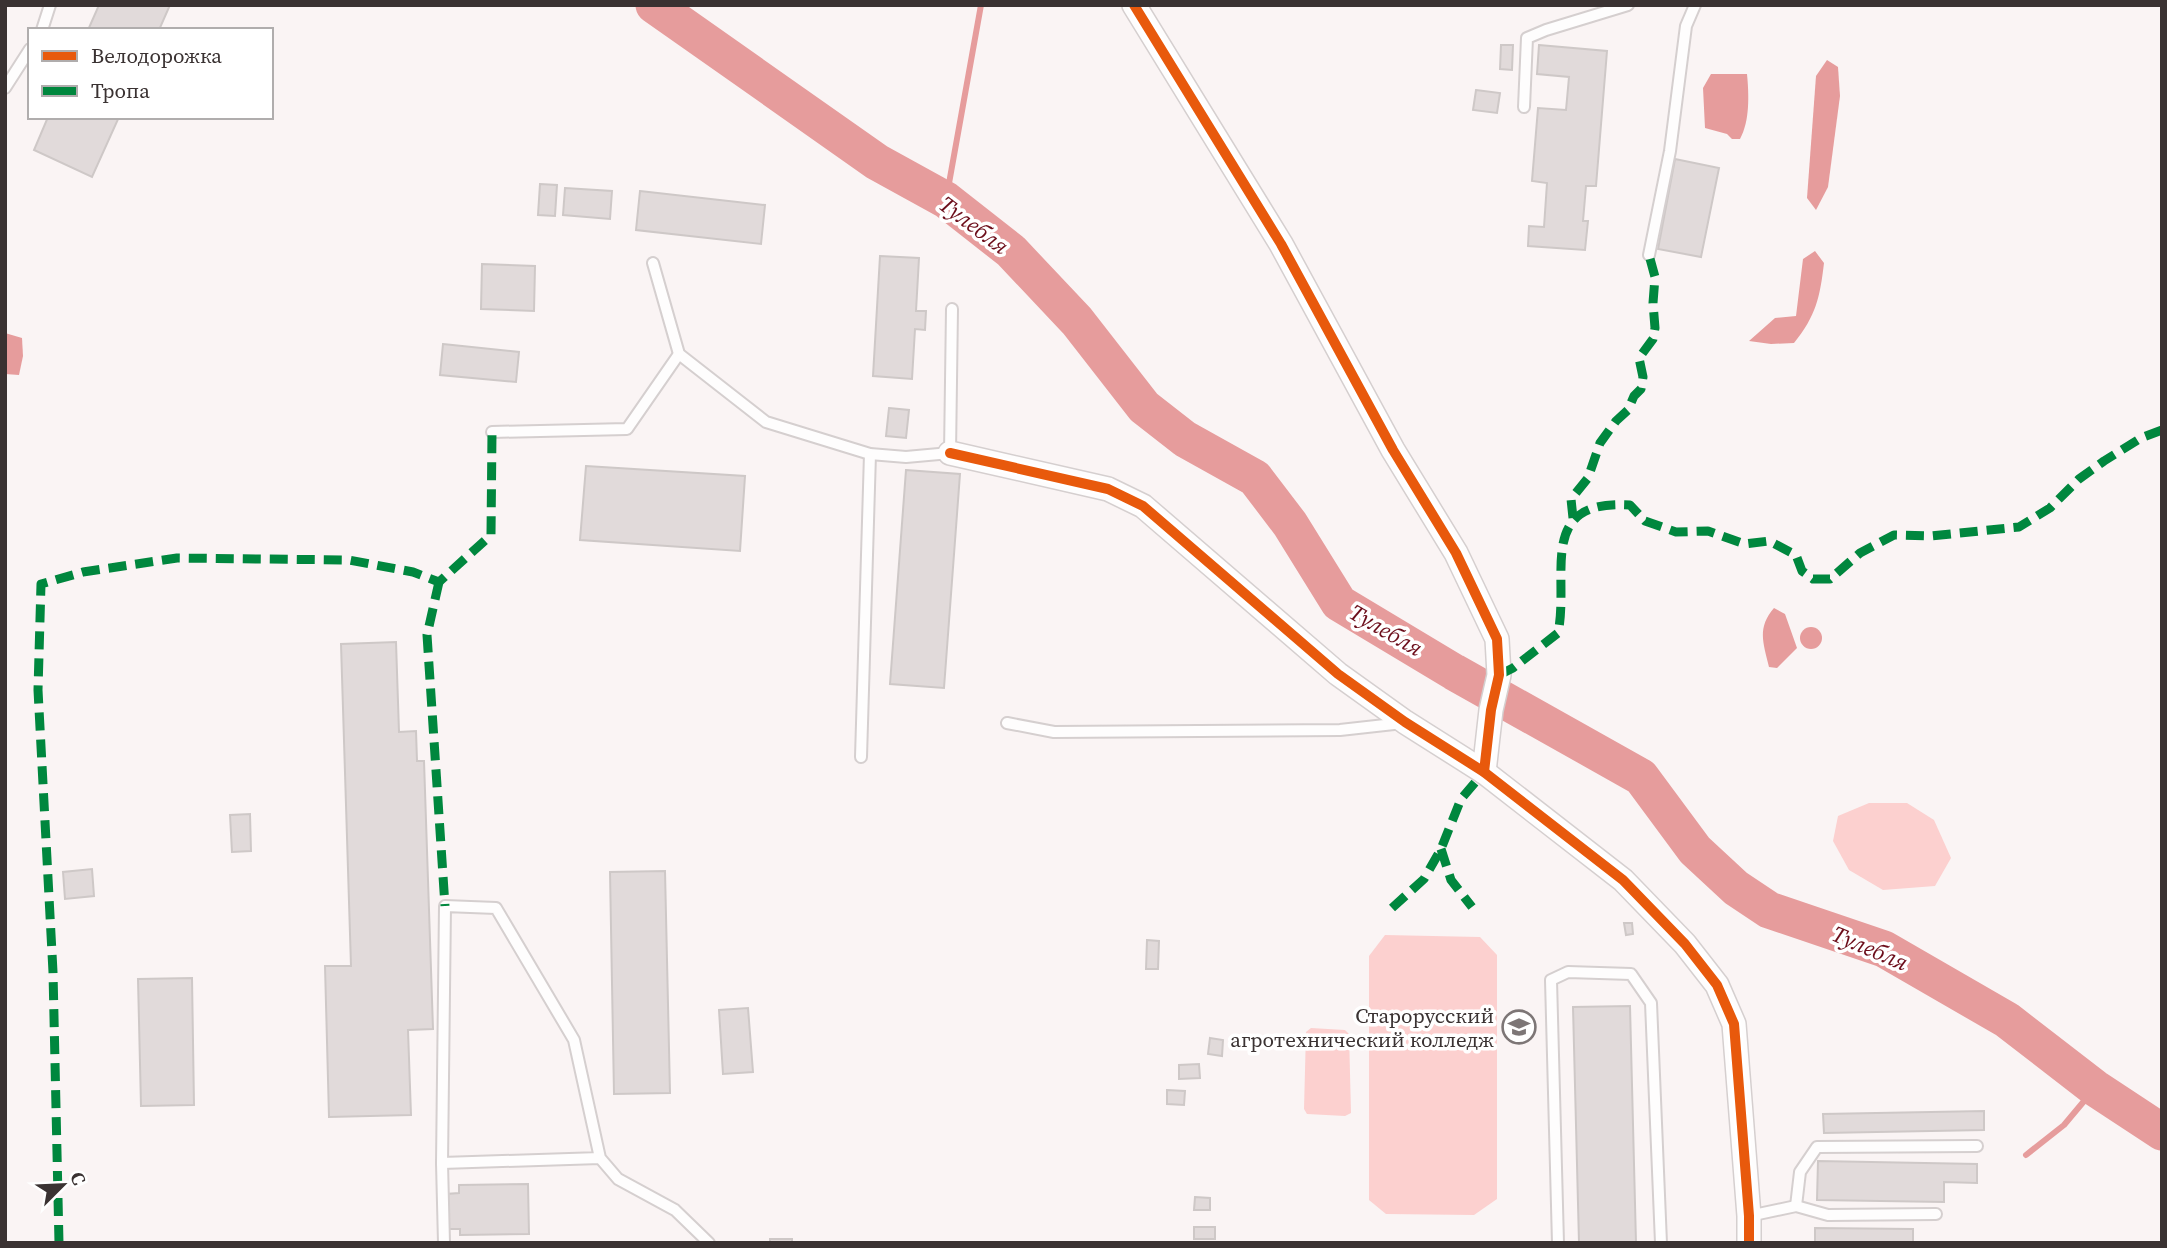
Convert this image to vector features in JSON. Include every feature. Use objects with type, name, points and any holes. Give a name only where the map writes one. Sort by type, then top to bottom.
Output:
[{"type":"street","points":[[1134,5],[1282,244],[1393,450],[1456,553],[1497,639],[1499,675],[1491,710],[1484,772]]},
{"type":"street","points":[[950,453],[1108,489],[1143,506],[1338,674],[1405,722],[1484,772],[1623,880],[1685,944],[1717,985],[1734,1024],[1749,1243]]},
{"type":"lane","points":[[43,28],[50,5]]},
{"type":"lane","points":[[1524,107],[1527,38],[1628,5]]},
{"type":"lane","points":[[1648,255],[1670,151],[1686,26],[1695,5]]},
{"type":"lane","points":[[5,88],[28,52]]},
{"type":"lane","points":[[653,263],[679,354],[766,422],[870,454],[905,457],[950,453],[952,309]]},
{"type":"lane","points":[[492,432],[626,429],[679,354]]},
{"type":"lane","points":[[861,757],[870,454]]},
{"type":"lane","points":[[1007,723],[1066,732],[1340,730],[1405,722]]},
{"type":"lane","points":[[444,1243],[442,1163],[445,906],[496,908],[574,1040],[600,1158],[618,1179],[675,1210],[709,1243]]},
{"type":"lane","points":[[1558,1243],[1551,980],[1568,972],[1631,974],[1651,1003],[1661,1243]]},
{"type":"lane","points":[[1796,1206],[1800,1172],[1817,1147],[1977,1146]]},
{"type":"lane","points":[[442,1163],[600,1158]]},
{"type":"lane","points":[[1749,1216],[1796,1206],[1828,1215],[1936,1214]]},
{"type":"shaded area","points":[[1827,60],[1838,67],[1840,96],[1828,187],[1816,210],[1807,198],[1816,76]]},
{"type":"shaded area","points":[[1711,74],[1747,74],[1747,116],[1740,139],[1732,139],[1727,134],[1705,128],[1703,88]]},
{"type":"shaded area","points":[[1815,251],[1824,263],[1821,286],[1812,315],[1794,343],[1749,341],[1775,318],[1796,316],[1803,259]]},
{"type":"shaded area","points":[[5,333],[22,338],[23,356],[19,375],[5,374]]},
{"type":"shaded area","points":[[1774,608],[1785,614],[1797,648],[1777,668],[1769,667],[1763,636],[1765,622]]},
{"type":"shaded area","points":[[1811,627],[1819,630],[1822,638],[1819,646],[1811,649],[1803,646],[1800,638],[1803,630]]},
{"type":"shaded area","points":[[1869,803],[1907,803],[1934,820],[1951,858],[1935,886],[1883,890],[1849,870],[1833,841],[1838,816]]},
{"type":"shaded area","points":[[1385,935],[1480,937],[1497,955],[1497,1199],[1474,1215],[1386,1214],[1369,1200],[1369,956]]},
{"type":"shaded area","points":[[1311,1028],[1345,1030],[1349,1034],[1351,1113],[1345,1116],[1307,1114],[1304,1109],[1306,1032]]},
{"type":"building","points":[[99,5],[170,5],[160,28],[89,28]]},
{"type":"building","points":[[1501,45],[1513,45],[1512,70],[1500,69]]},
{"type":"building","points":[[1539,45],[1607,51],[1596,186],[1586,186],[1583,221],[1588,221],[1585,250],[1528,246],[1529,226],[1544,227],[1547,183],[1532,181],[1538,108],[1566,110],[1569,77],[1537,74]]},
{"type":"building","points":[[1476,90],[1500,93],[1497,113],[1473,110]]},
{"type":"building","points":[[47,119],[118,119],[92,177],[34,150]]},
{"type":"building","points":[[1675,159],[1719,168],[1701,257],[1658,249]]},
{"type":"building","points":[[540,184],[557,185],[555,216],[538,215]]},
{"type":"building","points":[[565,188],[612,191],[610,219],[563,215]]},
{"type":"building","points":[[640,191],[765,205],[761,244],[636,230]]},
{"type":"building","points":[[880,256],[919,258],[916,311],[926,311],[925,330],[915,329],[912,379],[873,376]]},
{"type":"building","points":[[482,264],[535,266],[534,311],[481,309]]},
{"type":"building","points":[[443,344],[519,352],[516,382],[440,375]]},
{"type":"building","points":[[889,408],[909,410],[906,438],[886,436]]},
{"type":"building","points":[[586,466],[745,476],[740,551],[580,540]]},
{"type":"building","points":[[906,470],[960,474],[944,688],[890,684]]},
{"type":"building","points":[[396,642],[399,732],[416,731],[417,761],[424,761],[433,1029],[408,1030],[411,1115],[329,1117],[325,966],[351,966],[341,644]]},
{"type":"building","points":[[250,814],[251,851],[232,852],[230,815]]},
{"type":"building","points":[[92,869],[94,896],[65,899],[63,872]]},
{"type":"building","points":[[665,871],[670,1093],[614,1094],[610,872]]},
{"type":"building","points":[[1624,923],[1632,923],[1633,934],[1626,935]]},
{"type":"building","points":[[1147,940],[1159,941],[1158,969],[1146,969]]},
{"type":"building","points":[[192,978],[194,1105],[141,1106],[138,979]]},
{"type":"building","points":[[1630,1006],[1636,1243],[1579,1243],[1573,1007]]},
{"type":"building","points":[[748,1008],[753,1072],[723,1074],[719,1010]]},
{"type":"building","points":[[1210,1038],[1223,1040],[1222,1056],[1208,1054]]},
{"type":"building","points":[[1199,1064],[1200,1078],[1179,1079],[1179,1065]]},
{"type":"building","points":[[1167,1090],[1185,1091],[1184,1105],[1167,1104]]},
{"type":"building","points":[[1984,1111],[1984,1130],[1824,1133],[1823,1114]]},
{"type":"building","points":[[1818,1161],[1977,1164],[1977,1183],[1944,1182],[1944,1202],[1817,1200]]},
{"type":"building","points":[[528,1184],[529,1234],[460,1235],[460,1229],[447,1229],[446,1194],[459,1193],[459,1185]]},
{"type":"building","points":[[1195,1197],[1210,1198],[1210,1210],[1194,1210]]},
{"type":"building","points":[[1194,1227],[1215,1227],[1215,1239],[1194,1239]]},
{"type":"building","points":[[1815,1228],[1913,1229],[1913,1243],[1815,1243]]},
{"type":"building","points":[[770,1239],[792,1239],[792,1243],[770,1243]]},
{"type":"waterway","name":"Тулебля","points":[[654,5],[877,162],[946,200],[1011,251],[1077,321],[1144,407],[1185,439],[1255,478],[1290,524],[1339,603],[1454,672],[1641,777],[1695,850],[1736,888],[1769,910],[1884,949],[2007,1020],[2095,1088],[2162,1132]]},
{"type":"waterway","points":[[946,200],[981,5]]},
{"type":"waterway","points":[[2026,1155],[2064,1125],[2095,1088]]},
{"type":"marked path","points":[[1573,518],[1571,499],[1588,478],[1600,443],[1628,410],[1634,396],[1641,389],[1643,377],[1639,358],[1653,339],[1655,328],[1655,277],[1649,255]]},
{"type":"marked path","points":[[1499,675],[1513,668],[1558,633],[1563,545],[1569,528],[1580,514],[1600,506],[1630,505],[1645,521],[1676,532],[1708,531],[1745,544],[1769,541],[1796,555],[1802,571],[1813,579],[1830,579],[1860,553],[1894,535],[1931,536],[2019,527],[2050,508],[2079,479],[2104,461],[2141,438],[2162,430]]},
{"type":"marked path","points":[[59,1243],[53,972],[38,690],[41,584],[83,572],[177,558],[349,560],[413,572],[439,582],[491,535],[492,432]]},
{"type":"marked path","points":[[439,582],[427,635],[445,906]]},
{"type":"marked path","points":[[1392,908],[1424,879],[1441,849],[1461,799],[1484,772]]},
{"type":"marked path","points":[[1441,849],[1451,880],[1472,907]]},
{"type":"cycle path","points":[[1134,5],[1281,244],[1393,450],[1456,553],[1497,639],[1499,675],[1491,710],[1484,772]]},
{"type":"cycle path","points":[[950,453],[1108,489],[1143,506],[1338,674],[1405,722],[1484,772],[1623,880],[1685,944],[1717,985],[1734,1024],[1749,1243]]},
{"type":"place","name":"Старорусский агротехнический колледж","points":[[1519,1027]]}]
